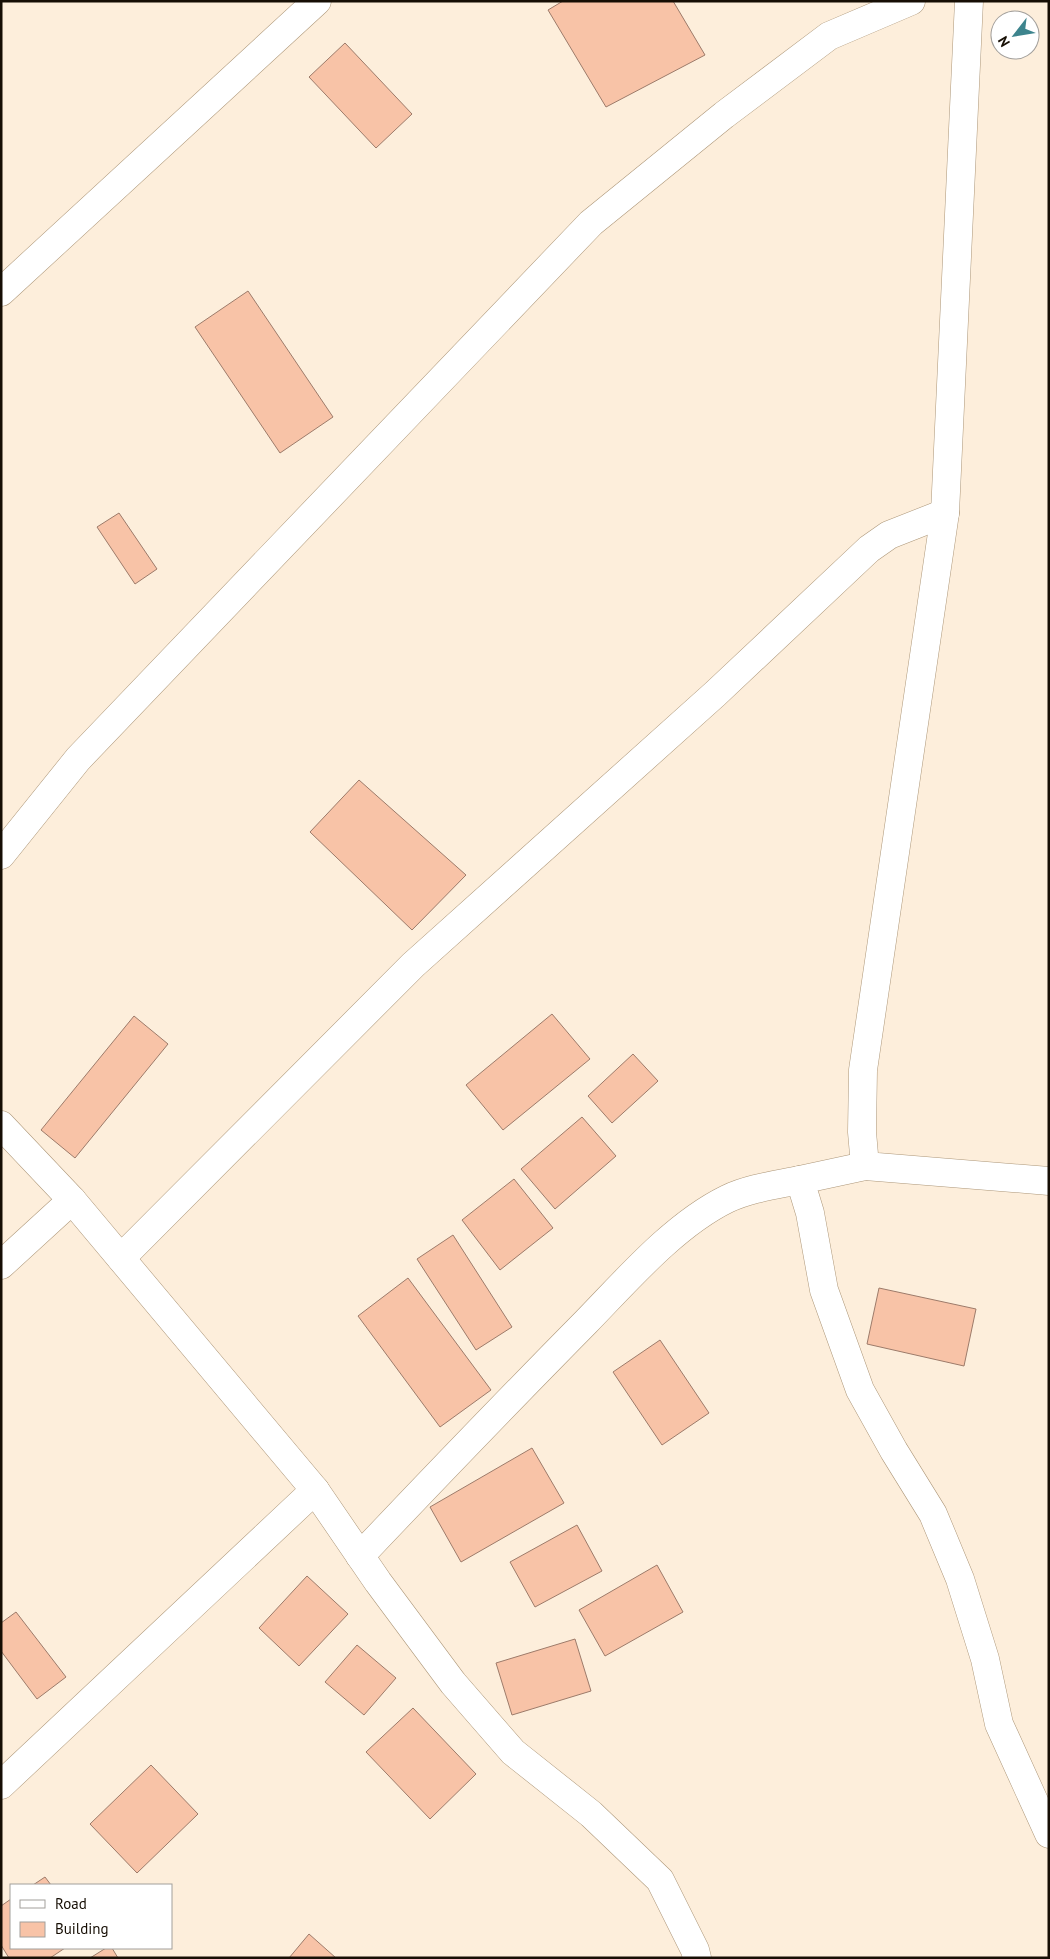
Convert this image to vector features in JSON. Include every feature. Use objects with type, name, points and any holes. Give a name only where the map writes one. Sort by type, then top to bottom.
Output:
[{"type":"street","points":[[1,292],[317,1]]},
{"type":"street","points":[[1,855],[78,759],[591,223],[724,115],[830,36],[911,1]]},
{"type":"street","points":[[865,1166],[862,1132],[863,1070],[945,513],[969,1]]},
{"type":"street","points":[[121,1258],[413,965],[715,694],[855,562],[889,535],[945,513]]},
{"type":"street","points":[[1,1125],[72,1200],[315,1490],[360,1556],[453,1683],[513,1752],[591,1814],[660,1880],[696,1950],[697,1958]]},
{"type":"street","points":[[360,1556],[630,1276],[687,1223],[728,1198],[753,1189],[865,1166],[1049,1181]]},
{"type":"street","points":[[800,1180],[810,1213],[824,1290],[860,1390],[894,1451],[933,1514],[960,1579],[985,1659],[1000,1724],[1049,1834]]},
{"type":"street","points":[[1,1265],[72,1200]]},
{"type":"street","points":[[1,1785],[315,1490]]},
{"type":"building","points":[[563,1],[673,1],[705,55],[606,107],[548,10]]},
{"type":"building","points":[[345,43],[412,114],[376,148],[309,77]]},
{"type":"building","points":[[248,291],[333,417],[280,453],[195,327]]},
{"type":"building","points":[[119,513],[157,569],[135,584],[97,527]]},
{"type":"building","points":[[359,780],[466,875],[412,930],[310,832]]},
{"type":"building","points":[[552,1014],[590,1059],[503,1130],[466,1085]]},
{"type":"building","points":[[134,1016],[168,1044],[75,1158],[41,1130]]},
{"type":"building","points":[[633,1054],[658,1081],[612,1123],[588,1096]]},
{"type":"building","points":[[582,1117],[616,1156],[555,1209],[521,1169]]},
{"type":"building","points":[[514,1179],[553,1228],[500,1270],[462,1220]]},
{"type":"building","points":[[453,1235],[512,1327],[476,1350],[417,1259]]},
{"type":"building","points":[[408,1278],[491,1390],[440,1427],[358,1316]]},
{"type":"building","points":[[879,1288],[976,1309],[964,1366],[867,1344]]},
{"type":"building","points":[[660,1340],[709,1413],[662,1445],[613,1372]]},
{"type":"building","points":[[532,1448],[564,1503],[461,1562],[430,1507]]},
{"type":"building","points":[[577,1525],[602,1571],[535,1607],[510,1562]]},
{"type":"building","points":[[657,1565],[683,1612],[605,1656],[579,1610]]},
{"type":"building","points":[[307,1576],[348,1614],[299,1666],[259,1628]]},
{"type":"building","points":[[16,1612],[66,1677],[37,1699],[1,1651],[1,1623]]},
{"type":"building","points":[[575,1639],[591,1691],[512,1715],[496,1663]]},
{"type":"building","points":[[357,1645],[396,1678],[364,1715],[325,1682]]},
{"type":"building","points":[[413,1708],[476,1774],[430,1819],[366,1752]]},
{"type":"building","points":[[151,1765],[198,1814],[137,1873],[90,1824]]},
{"type":"building","points":[[45,1877],[50,1884],[34,1884]]},
{"type":"building","points":[[10,1900],[10,1949],[64,1949],[50,1958],[9,1958],[1,1945],[1,1906]]},
{"type":"building","points":[[309,1934],[336,1958],[289,1958]]},
{"type":"building","points":[[104,1949],[113,1949],[118,1958],[90,1958]]}]
